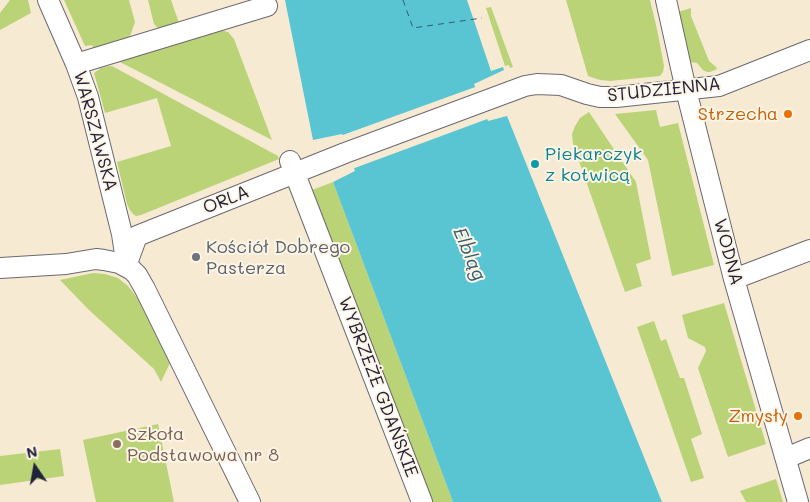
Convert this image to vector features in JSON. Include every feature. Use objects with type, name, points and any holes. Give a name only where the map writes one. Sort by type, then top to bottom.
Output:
[{"type":"street","name":"WARSZAWSKA","points":[[48,0],[88,97],[122,234],[126,266]]},
{"type":"street","name":"WODNA","points":[[666,0],[686,90],[734,280],[798,502]]},
{"type":"street","points":[[76,64],[267,6]]},
{"type":"street","name":"STUDZIENNA","points":[[345,153],[525,86],[538,84],[560,85],[600,97],[616,97],[719,86],[810,50]]},
{"type":"street","name":"ORLA","points":[[126,266],[137,236],[292,166],[345,153]]},
{"type":"street","name":"WYBRZEŻE GDAŃSKIE","points":[[292,166],[422,502]]},
{"type":"street","points":[[734,280],[810,250]]},
{"type":"street","points":[[0,268],[66,264],[96,259],[112,261],[126,266],[137,275],[250,502]]},
{"type":"street","points":[[786,458],[810,448]]},
{"type":"green space","points":[[10,0],[28,0],[31,13],[0,30],[0,13]]},
{"type":"green space","points":[[64,0],[129,0],[135,22],[129,39],[94,51],[92,45],[85,46]]},
{"type":"green space","points":[[148,0],[171,0],[179,23],[159,29],[154,24]]},
{"type":"green space","points":[[566,0],[650,0],[664,66],[660,76],[610,81],[588,76]]},
{"type":"green space","points":[[491,7],[513,67],[505,66],[486,8]]},
{"type":"green space","points":[[691,8],[691,16],[709,61],[717,69],[710,72],[703,70],[697,63],[689,62],[678,12]]},
{"type":"green space","points":[[221,30],[228,32],[234,39],[272,140],[118,61]]},
{"type":"green space","points":[[109,66],[278,156],[279,159],[136,216],[127,204],[117,162],[171,146],[157,98],[105,113],[94,73],[101,68]]},
{"type":"green space","points":[[656,110],[660,127],[678,123],[714,265],[672,276],[648,160],[615,114]]},
{"type":"green space","points":[[589,112],[636,182],[651,259],[636,264],[642,286],[625,292],[573,144],[572,134],[575,126],[580,118]]},
{"type":"green space","points":[[333,182],[453,502],[429,502],[312,190]]},
{"type":"green space","points":[[93,273],[118,278],[128,286],[139,300],[170,363],[161,382],[154,369],[89,310],[60,280]]},
{"type":"green space","points":[[724,303],[766,444],[728,457],[698,368],[706,351],[705,347],[688,338],[682,315]]},
{"type":"green space","points":[[654,321],[661,341],[666,339],[680,378],[684,378],[702,434],[691,439],[704,478],[691,482],[637,327]]},
{"type":"green space","points":[[158,424],[174,502],[96,502],[83,440]]},
{"type":"green space","points":[[60,449],[64,476],[0,485],[0,456]]},
{"type":"green space","points":[[776,479],[783,502],[746,502],[740,491]]},
{"type":"water","name":"Elbląg","points":[[285,0],[467,0],[491,71],[503,67],[504,70],[474,84],[488,121],[507,116],[662,502],[453,502],[333,182],[355,171],[342,134],[313,140]]},
{"type":"pier","points":[[478,86],[490,118],[352,169],[340,136]]},
{"type":"ferry route","points":[[403,0],[413,28],[482,18]]},
{"type":"place","name":"Strzecha","points":[[788,114]]},
{"type":"place","name":"Piekarczyk z kotwicą","points":[[535,164]]},
{"type":"place","name":"Kościół Dobrego Pasterza","points":[[196,257]]},
{"type":"place","name":"Zmysły","points":[[798,416]]},
{"type":"place","name":"Szkoła Podstawowa nr 8","points":[[117,444]]}]
